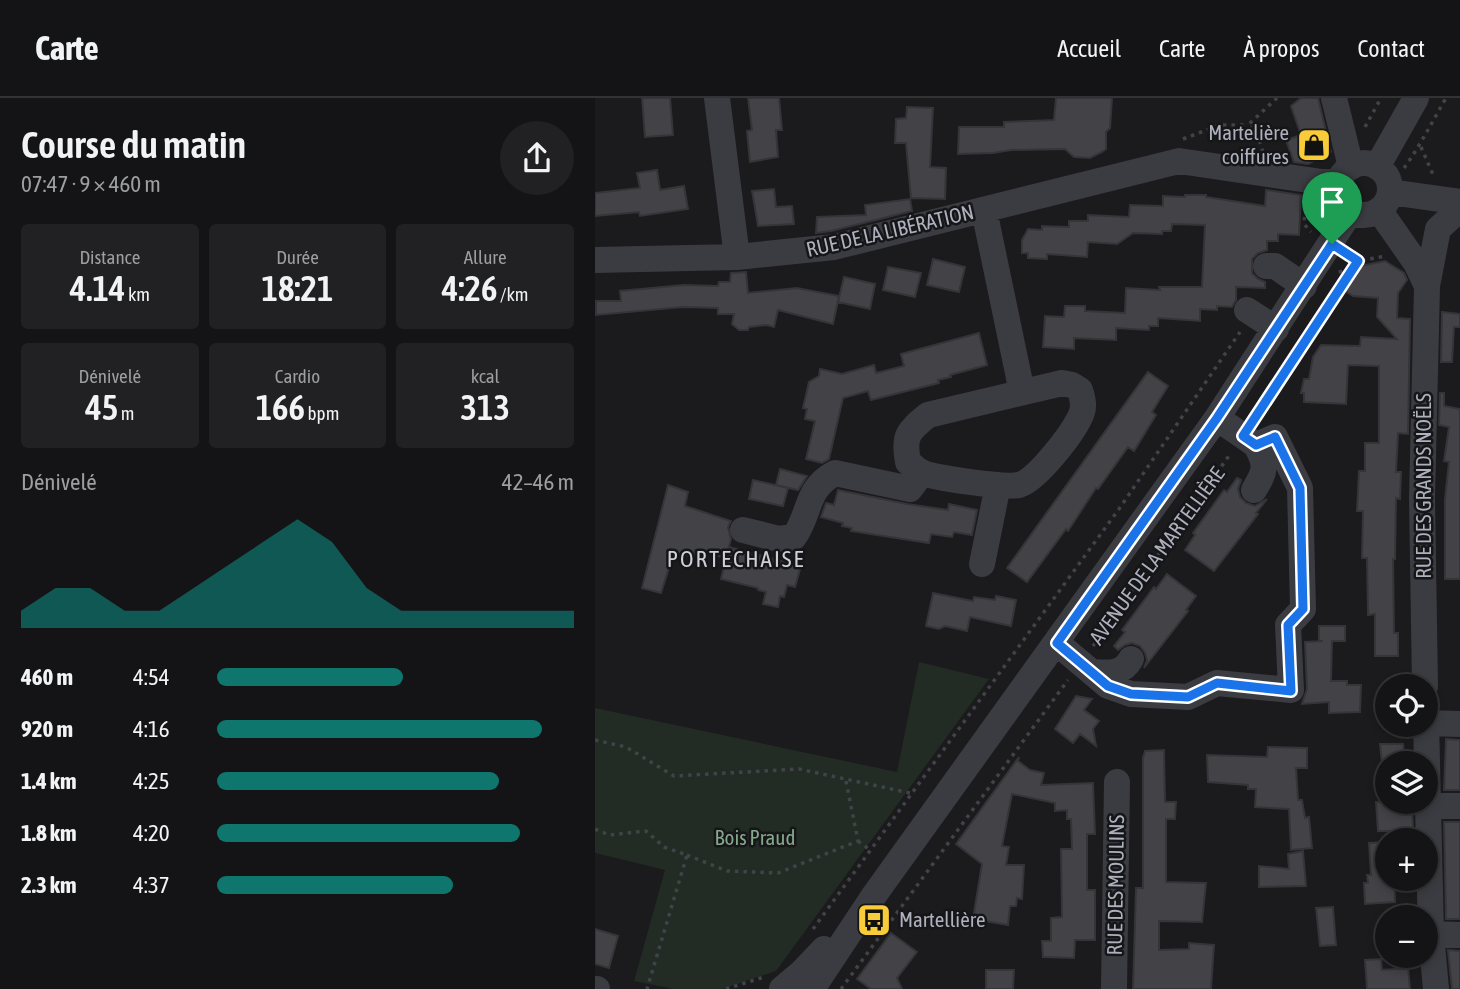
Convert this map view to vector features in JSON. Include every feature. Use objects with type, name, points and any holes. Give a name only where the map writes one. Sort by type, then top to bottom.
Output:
[{"type":"street","points":[[717,98],[737,257]]},
{"type":"street","points":[[1333,98],[1356,172]]},
{"type":"street","points":[[1416,98],[1356,172],[1340,198],[1351,211],[1366,215],[1385,201],[1453,203]]},
{"type":"street","points":[[1174,162],[1308,180],[1356,172],[1386,176],[1385,201]]},
{"type":"street","name":"RUE DE LA LIBÉRATION","points":[[595,260],[737,257],[834,247],[1174,162]]},
{"type":"street","name":"RUE DES GRANDS NOËLS","points":[[1385,201],[1405,247],[1423,274],[1427,286]]},
{"type":"street","name":"RUE DES GRANDS NOËLS","points":[[1426,674],[1422,498],[1427,286],[1438,229],[1453,203]]},
{"type":"street","points":[[984,210],[1022,392]]},
{"type":"street","name":"AVENUE DE LA MARTELLIÈRE","points":[[813,989],[875,894],[1217,418],[1304,286],[1321,238],[1351,211]]},
{"type":"street","points":[[1266,266],[1275,266],[1304,286]]},
{"type":"street","points":[[1250,312],[1276,329]]},
{"type":"street","points":[[1062,383],[1080,390],[1084,402],[1081,416],[1032,478],[1019,485],[998,485],[922,472],[908,462],[905,440],[912,427],[928,415],[1022,392],[1062,383]]},
{"type":"street","points":[[1217,418],[1249,440],[1263,459],[1265,472],[1254,490]]},
{"type":"street","points":[[1057,643],[1108,686],[1131,694],[1188,697],[1217,683],[1291,691],[1288,625],[1303,609],[1300,488],[1275,437],[1249,440]]},
{"type":"street","points":[[743,530],[779,539],[794,537],[802,526],[811,494],[823,479],[835,473],[910,489],[922,472]]},
{"type":"street","points":[[982,564],[998,485]]},
{"type":"street","points":[[1087,667],[1115,673],[1128,666],[1131,659]]},
{"type":"street","points":[[1438,722],[1460,724]]},
{"type":"street","name":"RUE DES MOULINS","points":[[1114,989],[1117,782]]},
{"type":"street","points":[[1438,806],[1460,806]]},
{"type":"street","points":[[1428,814],[1430,905]]},
{"type":"street","name":"AVENUE DE LA MARTELLIÈRE","points":[[782,989],[801,973],[875,894]]},
{"type":"street","points":[[1438,934],[1460,936]]},
{"type":"street","points":[[1434,968],[1436,989]]},
{"type":"path","points":[[1174,162],[1170,147],[1185,138],[1220,125],[1248,124],[1277,98]]},
{"type":"path","points":[[1445,98],[1421,147],[1439,187],[1453,203]]},
{"type":"path","points":[[1248,124],[1258,136],[1270,175]]},
{"type":"path","points":[[1308,180],[1304,224],[1321,238],[1358,261],[1391,255],[1405,247]]},
{"type":"path","name":"AVENUE DE LA MARTELLIÈRE","points":[[841,989],[1087,667],[1166,547],[1249,440],[1358,261]]},
{"type":"path","points":[[816,925],[1119,509],[1250,312]]},
{"type":"path","points":[[595,740],[626,747],[674,776],[799,769],[911,793]]},
{"type":"path","points":[[846,781],[858,841],[870,850]]},
{"type":"path","points":[[595,829],[609,835],[646,831],[664,846],[727,871],[778,873],[858,841]]},
{"type":"path","points":[[647,989],[687,855]]},
{"type":"green space","name":"Bois Praud","points":[[919,662],[989,679],[776,971],[722,989],[674,989],[634,981],[665,870],[595,853],[595,708],[897,772]]},
{"type":"building","points":[[642,98],[670,98],[673,135],[645,137]]},
{"type":"building","points":[[748,98],[779,98],[782,130],[776,130],[778,157],[750,162],[747,131],[752,130]]},
{"type":"building","points":[[1056,98],[1112,98],[1106,149],[1090,158],[1074,157],[1065,149],[958,154],[959,127],[1004,127],[1004,122],[1054,120]]},
{"type":"building","points":[[1301,98],[1318,98],[1331,152],[1308,164],[1294,162],[1286,140],[1301,135],[1291,106]]},
{"type":"building","points":[[907,107],[933,108],[930,167],[946,168],[945,199],[911,198],[906,143],[895,143],[896,119],[906,118]]},
{"type":"building","points":[[657,170],[660,190],[684,186],[688,209],[640,216],[639,212],[595,216],[595,193],[640,188],[637,173]]},
{"type":"building","points":[[774,189],[776,207],[792,206],[794,224],[758,226],[752,191]]},
{"type":"building","points":[[1266,190],[1301,195],[1299,235],[1278,234],[1278,241],[1267,241],[1267,250],[1252,259],[1252,273],[1265,282],[1265,288],[1236,287],[1236,300],[1232,307],[1200,309],[1200,321],[1158,318],[1158,326],[1149,326],[1149,330],[1116,328],[1116,340],[1074,338],[1074,349],[1043,347],[1045,316],[1064,317],[1065,306],[1085,306],[1085,311],[1125,313],[1126,288],[1160,290],[1159,287],[1202,287],[1205,225],[1172,224],[1171,231],[1162,231],[1162,234],[1133,233],[1117,244],[1088,242],[1087,257],[1047,254],[1047,259],[1028,258],[1028,253],[1022,253],[1022,240],[1028,229],[1042,230],[1042,226],[1069,227],[1069,221],[1088,221],[1088,215],[1129,217],[1130,205],[1163,206],[1163,196],[1206,195],[1265,206]]},
{"type":"building","points":[[910,199],[912,211],[816,233],[817,217],[866,215],[865,205]]},
{"type":"building","points":[[933,259],[965,267],[959,292],[927,285]]},
{"type":"building","points":[[1385,261],[1404,273],[1407,280],[1398,293],[1397,318],[1410,319],[1408,434],[1398,433],[1396,472],[1401,472],[1400,499],[1396,498],[1393,559],[1394,633],[1398,633],[1398,656],[1375,656],[1375,614],[1368,615],[1367,558],[1362,558],[1363,511],[1357,511],[1359,471],[1365,471],[1365,443],[1379,443],[1379,366],[1348,365],[1346,404],[1304,402],[1304,393],[1301,393],[1304,379],[1309,379],[1313,357],[1321,345],[1360,346],[1361,337],[1397,339],[1377,317],[1378,298],[1353,296],[1344,290],[1361,266]]},
{"type":"building","points":[[888,267],[921,273],[915,297],[883,290]]},
{"type":"building","points":[[746,272],[748,293],[797,288],[839,296],[833,324],[778,310],[774,327],[749,327],[748,330],[739,330],[732,324],[734,314],[718,314],[718,308],[683,307],[596,315],[596,301],[621,301],[620,291],[684,285],[718,286],[719,282],[730,282],[731,273]]},
{"type":"building","points":[[844,277],[875,284],[870,309],[838,302]]},
{"type":"building","points":[[1442,312],[1460,314],[1460,327],[1454,327],[1452,362],[1441,362]]},
{"type":"building","points":[[979,333],[987,365],[950,375],[951,377],[938,380],[939,383],[871,400],[868,391],[843,398],[829,459],[822,463],[806,459],[815,421],[805,419],[807,409],[803,408],[809,382],[819,376],[820,369],[842,374],[874,365],[876,373],[904,366],[901,354]]},
{"type":"building","points":[[1148,372],[1168,386],[1152,412],[1156,415],[1134,451],[1128,447],[1098,489],[1096,488],[1068,531],[1066,529],[1027,582],[1007,568]]},
{"type":"building","points":[[1440,393],[1444,393],[1444,406],[1460,409],[1460,579],[1445,579],[1445,499],[1449,462],[1444,461],[1449,427],[1439,425]]},
{"type":"building","points":[[780,469],[807,476],[798,490],[776,485]]},
{"type":"building","points":[[1237,478],[1241,480],[1238,489],[1240,497],[1246,503],[1255,506],[1267,499],[1214,571],[1185,550],[1195,535],[1193,533],[1224,490],[1227,492]]},
{"type":"building","points":[[753,480],[788,488],[783,506],[749,499]]},
{"type":"building","points":[[668,485],[688,492],[685,506],[731,521],[728,527],[731,539],[726,558],[695,550],[694,557],[674,552],[661,593],[642,588]]},
{"type":"building","points":[[838,490],[948,510],[949,504],[977,510],[972,535],[954,532],[952,537],[931,534],[929,543],[851,531],[852,528],[842,526],[843,523],[821,517],[826,503],[834,505]]},
{"type":"building","points":[[729,547],[801,566],[795,587],[787,585],[784,597],[780,596],[778,607],[763,604],[766,592],[758,588],[721,579]]},
{"type":"building","points":[[1167,574],[1196,596],[1186,610],[1188,611],[1144,668],[1147,660],[1140,646],[1132,643],[1118,650],[1114,646],[1125,632],[1122,630]]},
{"type":"building","points":[[933,593],[973,601],[974,597],[995,600],[996,596],[1016,600],[1011,626],[970,617],[967,631],[945,626],[939,629],[926,626]]},
{"type":"building","points":[[1319,626],[1345,626],[1345,641],[1332,641],[1331,681],[1347,681],[1347,685],[1361,685],[1360,712],[1329,713],[1329,702],[1302,704],[1307,689],[1305,642],[1323,641],[1319,641]]},
{"type":"building","points":[[1076,696],[1092,699],[1084,710],[1099,721],[1093,729],[1096,746],[1080,734],[1073,743],[1055,729]]},
{"type":"building","points":[[1446,739],[1460,740],[1460,790],[1444,790]]},
{"type":"building","points":[[1380,744],[1403,744],[1404,751],[1381,751]]},
{"type":"building","points":[[1268,747],[1307,748],[1307,768],[1296,768],[1298,800],[1302,800],[1305,818],[1309,817],[1312,848],[1291,850],[1289,809],[1255,807],[1256,789],[1248,789],[1248,785],[1208,782],[1207,755],[1267,757]]},
{"type":"building","points":[[1164,750],[1165,802],[1176,802],[1175,819],[1166,819],[1166,882],[1206,883],[1202,922],[1159,921],[1159,950],[1189,949],[1189,943],[1214,945],[1211,989],[1133,989],[1136,888],[1143,888],[1143,758],[1145,751]]},
{"type":"building","points":[[1019,757],[1018,761],[1030,770],[1044,773],[1041,785],[1093,783],[1095,834],[1087,834],[1087,890],[1095,890],[1095,940],[1075,940],[1074,958],[1043,957],[1042,941],[1051,941],[1051,918],[1062,917],[1061,849],[1072,849],[1071,819],[1067,819],[1067,810],[1055,811],[1055,803],[1012,794],[1002,846],[1009,847],[1006,865],[1024,865],[1022,899],[1017,898],[1016,906],[1010,906],[1008,925],[973,919],[982,864],[956,844]]},
{"type":"building","points":[[1377,814],[1412,814],[1413,828],[1378,828]]},
{"type":"building","points":[[1444,822],[1460,822],[1460,919],[1446,919]]},
{"type":"building","points":[[1369,843],[1375,843],[1375,891],[1395,891],[1395,902],[1365,904],[1364,883],[1368,883],[1367,875],[1371,875]]},
{"type":"building","points":[[1303,851],[1306,886],[1259,887],[1259,866],[1289,869],[1288,854]]},
{"type":"building","points":[[1333,907],[1336,945],[1320,946],[1316,908]]},
{"type":"building","points":[[595,929],[618,936],[609,968],[595,964]]},
{"type":"building","points":[[891,933],[917,952],[897,978],[902,989],[871,989],[857,979]]},
{"type":"building","points":[[1448,950],[1460,951],[1460,989],[1452,989]]},
{"type":"building","points":[[1375,959],[1375,968],[1382,970],[1408,968],[1410,989],[1367,989],[1365,960]]},
{"type":"building","points":[[986,970],[1014,970],[1013,989],[986,989]]},
{"type":"place","name":"Martelière coiffures","points":[[1314,145]]},
{"type":"place","name":"Martellière","points":[[874,920]]},
{"type":"district","name":"PORTECHAISE","points":[[736,559]]},
{"type":"route","points":[[1332,244],[1358,261],[1243,436],[1256,445],[1275,437],[1300,488],[1303,609],[1288,625],[1291,691],[1217,683],[1188,697],[1131,694],[1108,686],[1057,643],[1217,418],[1332,244]]}]
